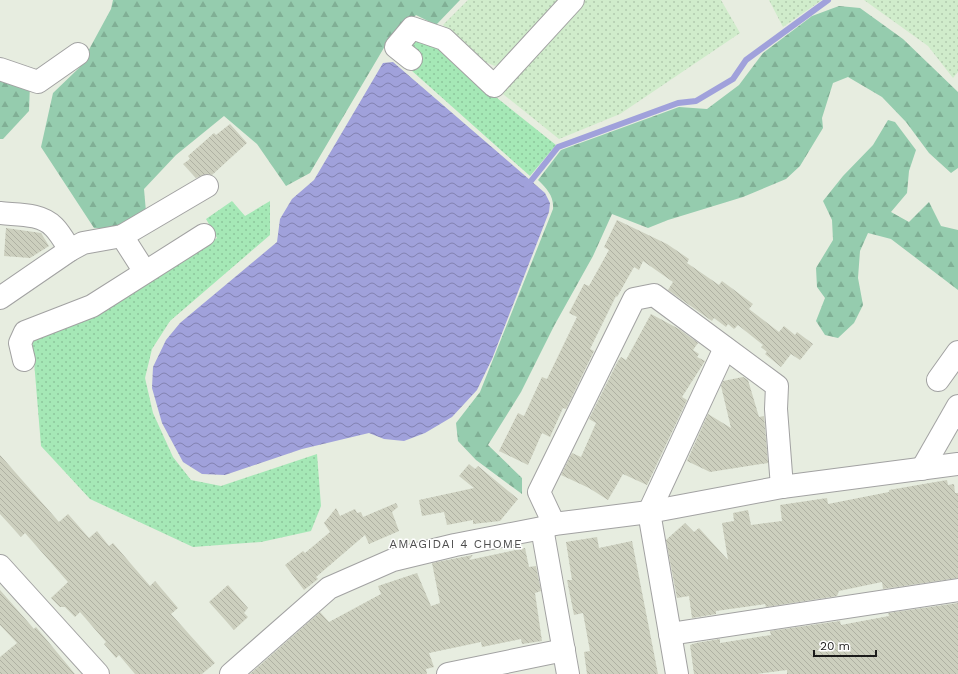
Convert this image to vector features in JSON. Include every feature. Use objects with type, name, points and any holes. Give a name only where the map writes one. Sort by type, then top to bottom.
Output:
[{"type":"street","points":[[411,59],[396,47],[412,28],[444,39],[494,86],[573,0]]},
{"type":"street","points":[[0,69],[38,82],[78,54]]},
{"type":"street","points":[[0,298],[70,250],[83,243],[122,236],[207,186]]},
{"type":"street","points":[[0,213],[33,216],[46,221],[54,227],[70,250]]},
{"type":"street","points":[[24,360],[20,343],[25,332],[92,306],[204,235]]},
{"type":"street","points":[[122,236],[145,272]]},
{"type":"street","points":[[568,674],[548,526],[539,492],[634,299],[654,295],[777,386],[776,409],[782,487]]},
{"type":"street","points":[[677,674],[649,512],[725,348]]},
{"type":"street","points":[[938,380],[958,352]]},
{"type":"street","points":[[922,469],[958,406]]},
{"type":"street","points":[[231,674],[329,588],[393,560],[455,545],[548,526],[649,512],[782,487],[958,464]]},
{"type":"street","points":[[0,566],[98,674]]},
{"type":"street","points":[[670,634],[958,590]]},
{"type":"street","points":[[448,674],[564,650]]},
{"type":"green space","points":[[113,0],[460,0],[436,25],[416,15],[385,46],[310,173],[286,186],[257,144],[224,116],[176,155],[144,189],[146,212],[115,228],[94,228],[41,147],[53,93],[79,68],[111,9]]},
{"type":"green space","points":[[468,0],[558,0],[500,64],[495,66],[485,62],[443,25]]},
{"type":"green space","points":[[580,0],[721,0],[740,33],[620,114],[559,139],[498,90]]},
{"type":"green space","points":[[769,0],[822,0],[783,27]]},
{"type":"green space","points":[[864,0],[958,0],[958,72],[953,78],[928,46]]},
{"type":"green space","points":[[839,6],[860,8],[903,39],[958,92],[958,168],[951,173],[929,153],[906,122],[882,97],[848,77],[833,83],[822,118],[823,128],[800,166],[786,179],[743,197],[668,220],[648,228],[612,214],[593,256],[554,326],[521,392],[488,445],[522,478],[522,494],[476,460],[458,441],[456,423],[480,392],[553,209],[551,196],[538,180],[561,150],[679,107],[707,109],[739,85],[763,53],[812,16]]},
{"type":"green space","points":[[415,36],[438,43],[492,94],[556,145],[530,176],[393,54]]},
{"type":"green space","points":[[0,74],[30,84],[29,111],[3,139],[0,139]]},
{"type":"green space","points":[[888,120],[895,122],[916,150],[909,171],[907,193],[891,212],[909,222],[929,202],[941,226],[958,230],[958,290],[891,239],[868,233],[860,251],[858,278],[863,305],[854,323],[838,338],[825,335],[816,321],[825,298],[817,287],[816,268],[833,240],[832,220],[823,201],[843,176],[873,145]]},
{"type":"green space","points":[[232,201],[245,216],[270,201],[270,235],[170,321],[152,349],[145,378],[153,413],[173,457],[191,480],[221,486],[317,454],[321,506],[311,531],[261,542],[193,547],[90,499],[41,446],[32,337],[95,314],[217,238],[206,219]]},
{"type":"water","points":[[393,62],[545,193],[550,203],[549,212],[492,359],[477,390],[452,417],[425,433],[404,441],[384,439],[369,433],[302,449],[225,475],[202,474],[183,462],[162,423],[152,388],[153,367],[166,340],[180,323],[277,242],[280,219],[292,199],[314,180],[383,63]]},
{"type":"building","points":[[230,124],[247,143],[212,175],[207,174],[196,178],[183,164],[190,159],[188,156],[214,133],[216,135]]},
{"type":"building","points":[[617,220],[667,244],[689,259],[687,263],[719,285],[722,281],[753,304],[749,309],[779,332],[784,326],[795,335],[797,332],[813,344],[800,360],[791,354],[781,367],[765,354],[767,352],[761,347],[763,345],[738,325],[734,329],[728,324],[726,327],[714,318],[712,321],[668,290],[673,282],[643,261],[639,270],[634,267],[617,297],[616,296],[590,349],[594,351],[566,409],[563,408],[550,437],[542,433],[528,465],[499,451],[518,413],[524,416],[542,377],[547,379],[577,317],[569,313],[584,284],[589,286],[609,250],[604,247]]},
{"type":"building","points":[[6,228],[41,233],[49,246],[30,258],[4,256]]},
{"type":"building","points":[[651,314],[679,329],[698,343],[693,350],[699,354],[697,357],[705,361],[682,397],[687,400],[647,485],[623,474],[608,500],[589,488],[561,475],[572,453],[581,457],[596,423],[589,419],[618,361],[621,357],[626,360]]},
{"type":"building","points":[[743,377],[748,380],[759,417],[764,416],[768,463],[710,472],[687,461],[708,414],[731,428],[721,386],[723,381]]},
{"type":"building","points":[[0,455],[59,522],[68,514],[89,538],[97,531],[109,546],[113,543],[150,586],[155,581],[178,608],[171,614],[215,663],[202,674],[135,674],[119,655],[116,658],[104,644],[106,642],[80,612],[75,617],[65,607],[60,607],[51,598],[68,582],[25,533],[21,537],[0,514]]},
{"type":"building","points":[[469,464],[475,469],[478,466],[518,499],[500,521],[473,524],[473,520],[447,525],[444,512],[422,516],[419,500],[474,488],[459,476]]},
{"type":"building","points":[[947,480],[948,485],[954,484],[955,493],[958,493],[958,578],[883,589],[882,582],[839,591],[837,596],[766,607],[765,604],[716,611],[716,614],[692,618],[689,596],[677,598],[666,540],[685,523],[694,532],[699,528],[728,560],[722,523],[734,521],[733,513],[748,510],[751,525],[782,521],[780,505],[827,498],[828,504],[889,492],[889,490]]},
{"type":"building","points":[[396,503],[398,507],[392,512],[399,531],[369,544],[365,535],[316,577],[318,579],[304,590],[285,565],[303,551],[305,553],[330,532],[324,523],[336,508],[340,516],[355,509],[357,513],[361,512],[363,517]]},
{"type":"building","points":[[597,537],[599,548],[632,541],[658,674],[587,674],[584,652],[590,651],[583,613],[574,615],[567,580],[572,580],[566,542]]},
{"type":"building","points":[[525,548],[529,567],[536,566],[541,591],[535,593],[542,641],[522,644],[521,639],[482,647],[481,642],[429,653],[434,667],[426,669],[427,674],[250,674],[320,612],[329,622],[381,594],[378,586],[417,573],[431,606],[440,603],[432,563],[473,555],[469,560]]},
{"type":"building","points":[[228,585],[248,608],[244,613],[248,617],[234,630],[209,602]]},
{"type":"building","points":[[0,590],[34,629],[36,627],[75,674],[0,674],[0,657],[17,643],[0,625]]},
{"type":"building","points":[[958,603],[958,674],[787,674],[787,670],[757,674],[694,674],[690,645],[696,643],[720,639],[720,643],[771,635],[770,631],[840,621],[841,625],[889,616],[888,613]]},
{"type":"waterway","points":[[527,186],[558,147],[678,103],[696,101],[733,79],[746,60],[828,0]]},
{"type":"district","name":"AMAGIDAI 4 CHOME","points":[[456,544]]}]
